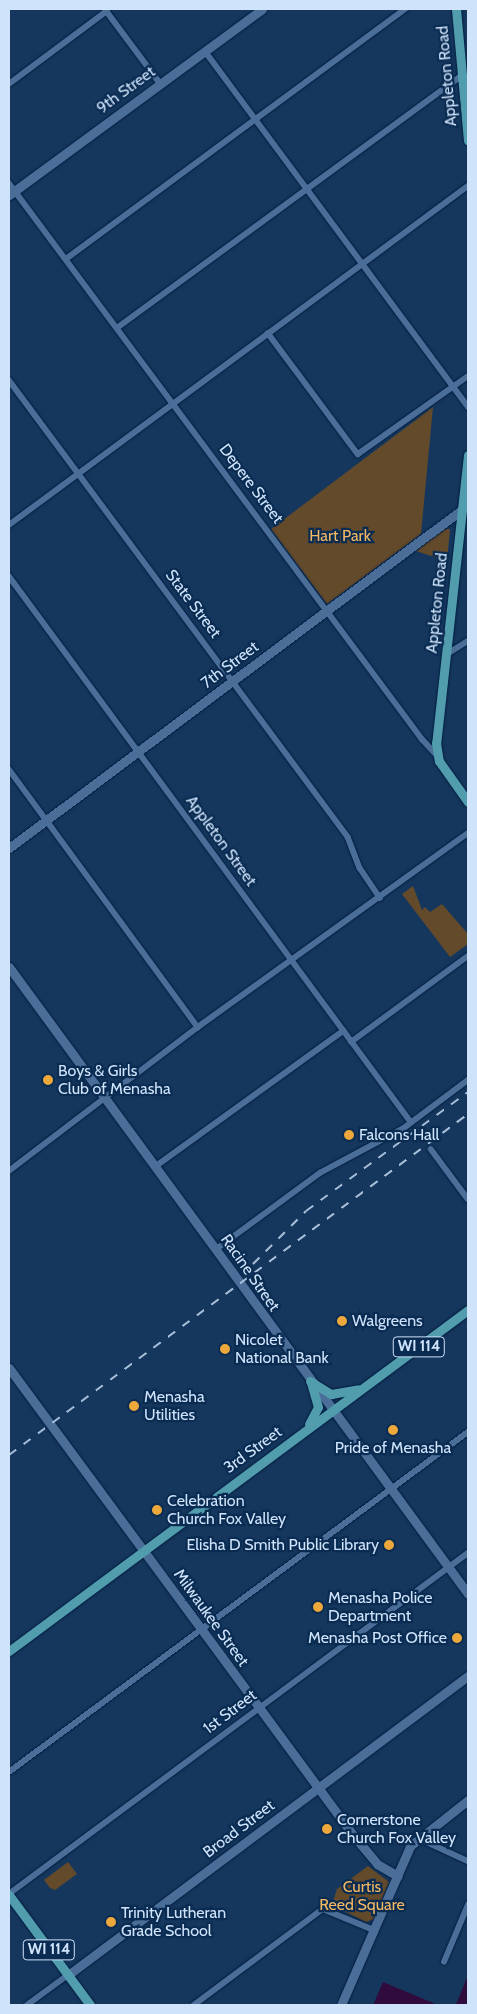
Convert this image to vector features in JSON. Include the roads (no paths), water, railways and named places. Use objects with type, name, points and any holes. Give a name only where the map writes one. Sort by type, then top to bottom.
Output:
[{"type":"main road","name":"Appleton Road","points":[[456,9],[468,140]]},
{"type":"main road","name":"Appleton Road","points":[[436,754],[465,508],[468,455]]},
{"type":"main road","name":"Depere Street","points":[[436,754],[468,802]]},
{"type":"main road","name":"3rd Street","points":[[9,1650],[468,1310]]},
{"type":"main road","points":[[310,1381],[326,1392],[339,1394],[370,1384]]},
{"type":"main road","points":[[298,1435],[314,1418],[318,1407],[310,1381]]},
{"type":"main road","name":"WI 114","points":[[9,1895],[90,2005]]},
{"type":"street","name":"9th Street","points":[[12,193],[262,9]]},
{"type":"street","points":[[66,259],[405,9]]},
{"type":"street","points":[[9,84],[106,10],[160,83]]},
{"type":"street","points":[[205,51],[468,407]]},
{"type":"street","points":[[117,328],[463,76]]},
{"type":"street","name":"Depere Street","points":[[9,183],[12,193],[66,259],[326,610],[436,754]]},
{"type":"street","points":[[9,526],[468,186]]},
{"type":"street","points":[[268,333],[358,454],[468,376]]},
{"type":"street","name":"State Street","points":[[9,380],[348,837],[360,868],[380,898]]},
{"type":"street","name":"7th Street","points":[[9,848],[465,508]]},
{"type":"street","name":"Appleton Street","points":[[9,576],[411,1122]]},
{"type":"street","points":[[447,654],[468,641]]},
{"type":"street","points":[[9,769],[198,1027]]},
{"type":"street","points":[[9,1170],[198,1027],[468,834]]},
{"type":"street","points":[[352,1042],[468,956]]},
{"type":"street","name":"Racine Street","points":[[9,967],[156,1166],[310,1381],[468,1594]]},
{"type":"street","points":[[156,1166],[343,1031]]},
{"type":"street","points":[[215,1250],[320,1173],[411,1122],[468,1080]]},
{"type":"street","points":[[431,1149],[468,1199]]},
{"type":"street","name":"Milwaukee Street","points":[[9,1368],[258,1707],[374,1861],[398,1876]]},
{"type":"street","points":[[9,1772],[468,1432]]},
{"type":"street","name":"1st Street","points":[[9,1895],[258,1707],[468,1553]]},
{"type":"street","name":"Broad Street","points":[[27,2005],[468,1676]]},
{"type":"street","points":[[341,2005],[398,1876],[417,1838],[468,1800]]},
{"type":"street","points":[[417,1838],[468,1861]]},
{"type":"street","points":[[444,1962],[468,1904]]},
{"type":"street","points":[[194,2005],[323,1909],[374,1930]]},
{"type":"railway","points":[[253,1264],[306,1211],[468,1092]]},
{"type":"railway","points":[[9,1455],[468,1114]]},
{"type":"place","name":"Boys & Girls Club of Menasha","points":[[48,1080]]},
{"type":"place","name":"Falcons Hall","points":[[349,1135]]},
{"type":"place","name":"Walgreens","points":[[342,1321]]},
{"type":"place","name":"Nicolet National Bank","points":[[225,1349]]},
{"type":"place","name":"Menasha Utilities","points":[[134,1406]]},
{"type":"place","name":"Pride of Menasha","points":[[393,1430]]},
{"type":"place","name":"Celebration Church Fox Valley","points":[[157,1510]]},
{"type":"place","name":"Elisha D Smith Public Library","points":[[389,1545]]},
{"type":"place","name":"Menasha Police Department","points":[[318,1607]]},
{"type":"place","name":"Menasha Post Office","points":[[457,1638]]},
{"type":"place","name":"Cornerstone Church Fox Valley","points":[[327,1829]]},
{"type":"place","name":"Trinity Lutheran Grade School","points":[[111,1922]]},
{"type":"park label","name":"Hart Park","points":[[340,536]]},
{"type":"park label","name":"Curtis Reed Square","points":[[362,1896]]}]
